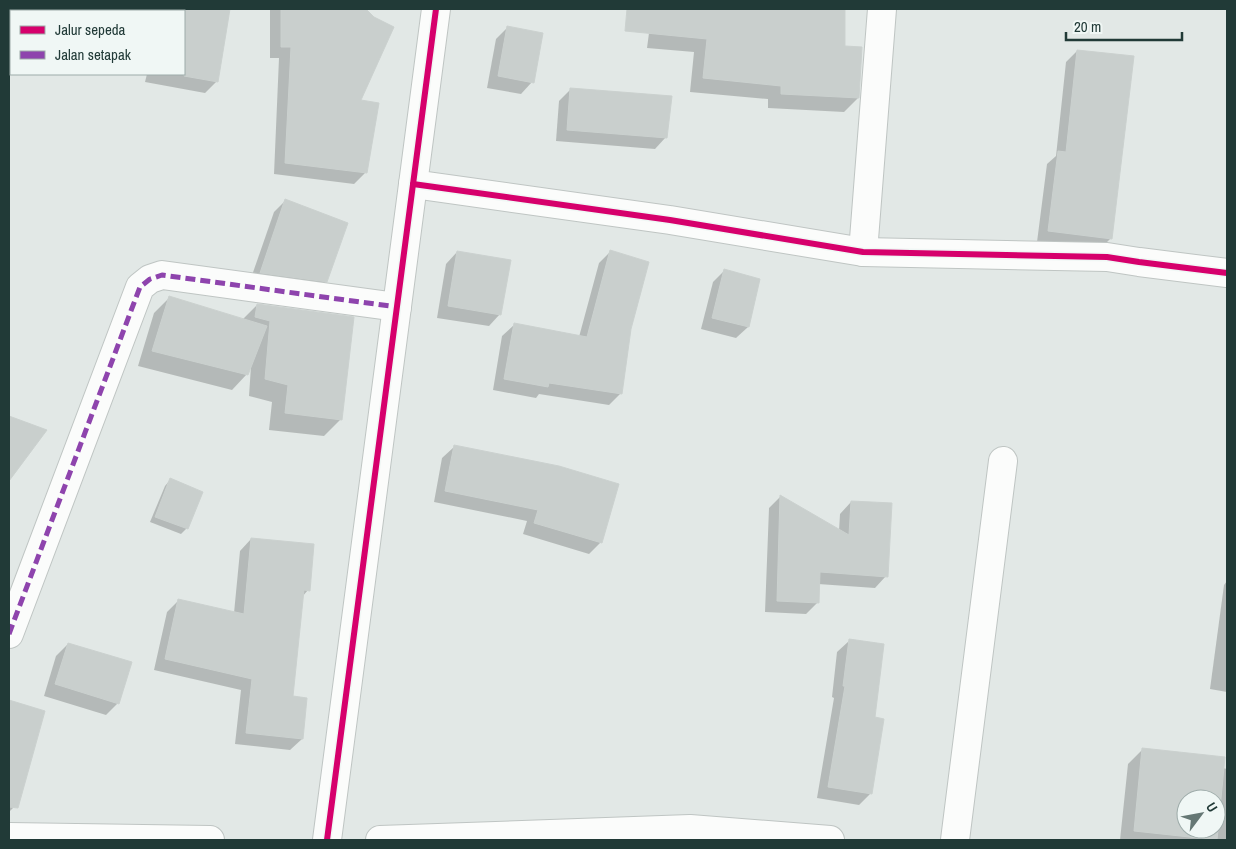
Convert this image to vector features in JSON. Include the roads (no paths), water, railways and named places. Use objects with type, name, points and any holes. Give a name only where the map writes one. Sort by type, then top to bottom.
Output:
[{"type":"street","points":[[327,840],[436,9]]},
{"type":"street","points":[[864,252],[882,9]]},
{"type":"street","points":[[414,184],[670,220],[864,252],[1107,257],[1227,272]]},
{"type":"street","points":[[9,634],[140,287],[150,279],[162,275],[397,306]]},
{"type":"street","points":[[955,840],[1003,461]]},
{"type":"street","points":[[380,840],[690,829],[830,840]]},
{"type":"street","points":[[9,837],[210,840]]}]
